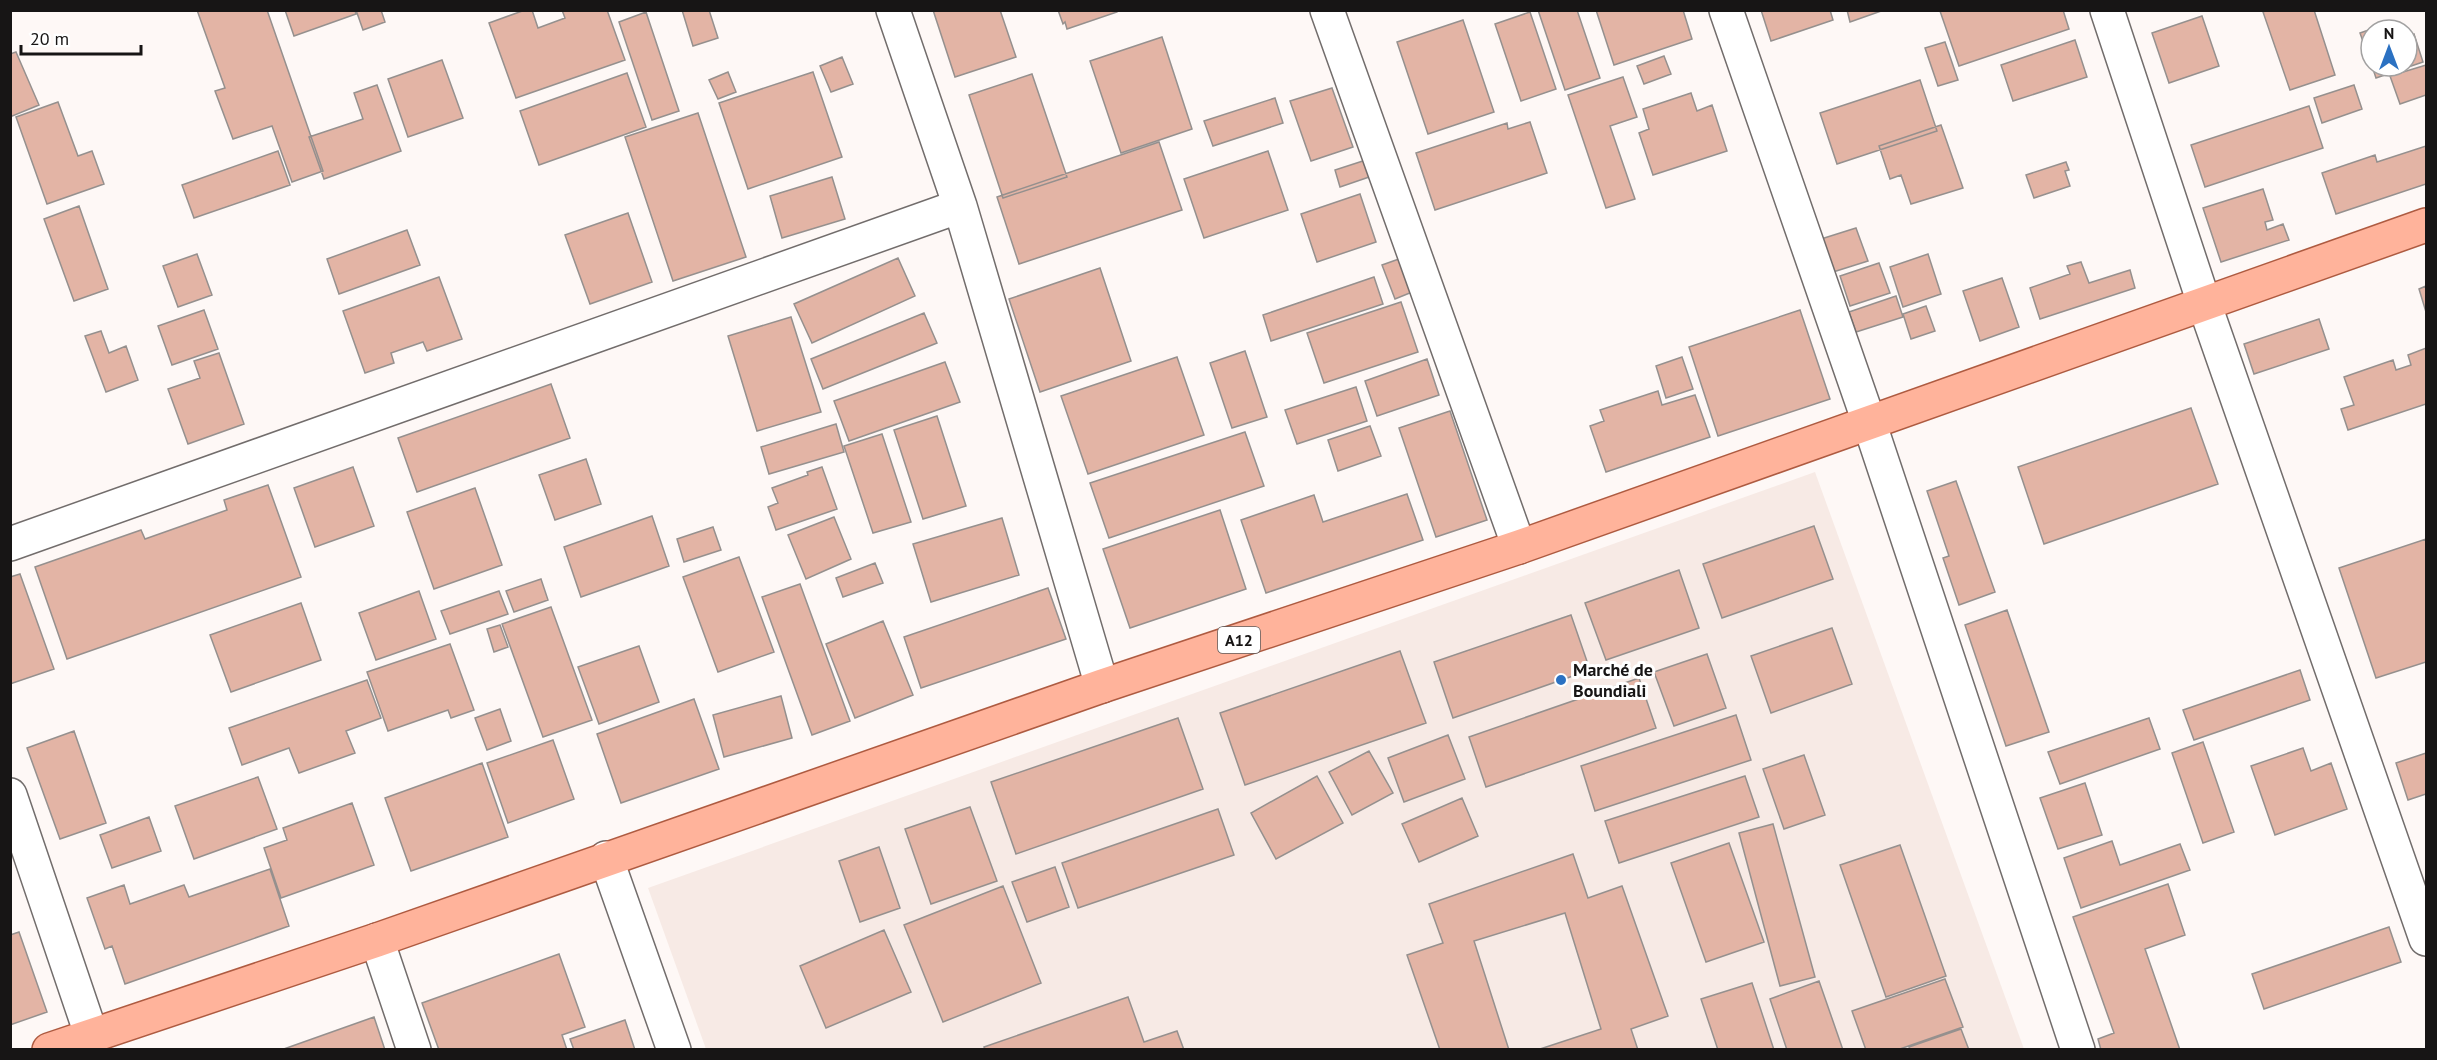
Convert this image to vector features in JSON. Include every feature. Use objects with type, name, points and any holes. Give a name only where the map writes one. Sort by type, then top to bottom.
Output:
[{"type":"main road","name":"A12","points":[[49,1050],[91,1034],[377,940],[1102,686],[1519,548],[2427,225]]},
{"type":"street","points":[[892,10],[960,206],[1102,686]]},
{"type":"street","points":[[1327,10],[1519,548]]},
{"type":"street","points":[[1726,10],[1869,423],[2078,1050]]},
{"type":"street","points":[[2107,10],[2204,303],[2427,939]]},
{"type":"street","points":[[10,544],[960,206]]},
{"type":"street","points":[[10,795],[91,1034]]},
{"type":"street","points":[[606,858],[674,1050]]},
{"type":"street","points":[[377,940],[414,1050]]},
{"type":"shaded area","name":"Marché de Boundiali","points":[[1815,472],[2024,1049],[706,1049],[648,888]]},
{"type":"building","points":[[197,10],[267,10],[323,171],[292,182],[272,126],[233,139],[215,91],[225,88]]},
{"type":"building","points":[[285,10],[355,10],[356,14],[294,36]]},
{"type":"building","points":[[356,10],[381,10],[385,22],[363,30]]},
{"type":"building","points":[[525,10],[532,10],[538,28],[565,18],[562,10],[607,10],[625,60],[516,98],[489,23]]},
{"type":"building","points":[[682,10],[709,10],[718,38],[693,46]]},
{"type":"building","points":[[933,10],[1000,10],[1016,57],[955,77]]},
{"type":"building","points":[[1058,10],[1117,10],[1117,12],[1067,29]]},
{"type":"building","points":[[1538,10],[1577,10],[1600,78],[1565,90]]},
{"type":"building","points":[[1596,10],[1683,10],[1692,39],[1614,65]]},
{"type":"building","points":[[1761,10],[1830,10],[1833,20],[1771,41]]},
{"type":"building","points":[[1847,10],[1884,10],[1850,22]]},
{"type":"building","points":[[2063,10],[2069,29],[1959,66],[1940,11]]},
{"type":"building","points":[[2267,10],[2314,10],[2335,75],[2290,90],[2263,12]]},
{"type":"building","points":[[646,12],[679,111],[652,120],[619,22]]},
{"type":"building","points":[[1530,12],[1556,89],[1521,101],[1495,24]]},
{"type":"building","points":[[2202,16],[2219,66],[2169,83],[2152,33]]},
{"type":"building","points":[[1463,20],[1494,112],[1428,134],[1397,42]]},
{"type":"building","points":[[1162,37],[1192,129],[1121,153],[1090,61]]},
{"type":"building","points":[[2075,40],[2087,77],[2013,101],[2001,65]]},
{"type":"building","points":[[1945,42],[1958,80],[1938,86],[1925,48]]},
{"type":"building","points":[[2419,50],[2423,62],[2419,63]]},
{"type":"building","points":[[16,52],[39,105],[10,117],[10,54]]},
{"type":"building","points":[[1664,56],[1671,74],[1644,84],[1637,66]]},
{"type":"building","points":[[842,57],[853,84],[831,92],[820,66]]},
{"type":"building","points":[[442,60],[463,118],[408,137],[388,79]]},
{"type":"building","points":[[2426,65],[2426,95],[2400,104],[2391,78],[2419,78],[2419,67]]},
{"type":"building","points":[[728,72],[736,92],[718,99],[709,80]]},
{"type":"building","points":[[813,72],[842,157],[748,189],[719,103]]},
{"type":"building","points":[[627,73],[646,127],[539,165],[520,111]]},
{"type":"building","points":[[1032,74],[1067,177],[1003,198],[969,95]]},
{"type":"building","points":[[1623,77],[1637,117],[1610,126],[1635,199],[1606,208],[1568,95]]},
{"type":"building","points":[[1920,80],[1937,131],[1837,164],[1820,113]]},
{"type":"building","points":[[377,85],[401,151],[324,179],[309,137],[363,119],[354,93]]},
{"type":"building","points":[[2354,85],[2362,109],[2322,123],[2314,98]]},
{"type":"building","points":[[1332,88],[1353,147],[1311,161],[1290,101]]},
{"type":"building","points":[[1691,93],[1697,111],[1712,105],[1727,151],[1653,175],[1639,133],[1649,129],[1643,109]]},
{"type":"building","points":[[1275,98],[1283,123],[1213,146],[1204,121]]},
{"type":"building","points":[[58,102],[78,156],[92,151],[104,184],[47,204],[16,117]]},
{"type":"building","points":[[2309,106],[2323,148],[2205,187],[2191,145]]},
{"type":"building","points":[[698,113],[746,257],[673,281],[625,137]]},
{"type":"building","points":[[1530,122],[1547,173],[1435,210],[1416,153],[1507,123],[1508,129]]},
{"type":"building","points":[[1941,125],[1963,188],[1911,204],[1901,175],[1890,179],[1879,146]]},
{"type":"building","points":[[1159,142],[1182,210],[1019,264],[997,197]]},
{"type":"building","points":[[2426,146],[2426,184],[2336,214],[2322,173],[2375,155],[2377,162]]},
{"type":"building","points":[[278,151],[290,185],[194,218],[182,185]]},
{"type":"building","points":[[1268,151],[1288,210],[1204,238],[1184,179]]},
{"type":"building","points":[[1369,159],[1375,175],[1340,187],[1335,170]]},
{"type":"building","points":[[2066,162],[2069,170],[2065,171],[2070,186],[2034,198],[2026,175]]},
{"type":"building","points":[[832,177],[845,219],[782,238],[770,196]]},
{"type":"building","points":[[2263,189],[2273,220],[2265,222],[2267,230],[2283,224],[2289,240],[2221,262],[2203,208]]},
{"type":"building","points":[[1360,194],[1376,242],[1317,262],[1301,214]]},
{"type":"building","points":[[79,206],[108,289],[74,301],[44,219]]},
{"type":"building","points":[[628,213],[652,282],[590,304],[565,235]]},
{"type":"building","points":[[1856,228],[1868,261],[1833,272],[1821,239]]},
{"type":"building","points":[[407,230],[420,265],[339,294],[327,259]]},
{"type":"building","points":[[197,254],[212,295],[178,307],[163,266]]},
{"type":"building","points":[[1928,254],[1941,294],[1903,307],[1890,267]]},
{"type":"building","points":[[1410,255],[1422,288],[1395,299],[1382,265]]},
{"type":"building","points":[[898,258],[915,296],[812,343],[794,304]]},
{"type":"building","points":[[2081,262],[2089,283],[2130,270],[2135,288],[2040,319],[2030,288],[2070,274],[2067,266]]},
{"type":"building","points":[[1879,263],[1890,293],[1850,306],[1840,276]]},
{"type":"building","points":[[1100,268],[1131,361],[1040,392],[1009,299]]},
{"type":"building","points":[[439,277],[462,339],[427,351],[423,342],[391,353],[394,363],[365,373],[343,311]]},
{"type":"building","points":[[1374,277],[1383,304],[1271,341],[1263,315]]},
{"type":"building","points":[[2002,278],[2019,327],[1980,341],[1963,291]]},
{"type":"building","points":[[2426,286],[2426,312],[2419,289]]},
{"type":"building","points":[[1896,296],[1903,317],[1856,332],[1849,312]]},
{"type":"building","points":[[1401,302],[1418,352],[1324,383],[1307,333]]},
{"type":"building","points":[[1926,306],[1935,331],[1911,339],[1903,314]]},
{"type":"building","points":[[204,310],[218,349],[172,365],[158,326]]},
{"type":"building","points":[[1800,310],[1830,399],[1718,436],[1689,347]]},
{"type":"building","points":[[924,313],[937,343],[823,389],[811,359]]},
{"type":"building","points":[[791,317],[821,412],[757,431],[728,336]]},
{"type":"building","points":[[2319,319],[2329,349],[2254,374],[2244,344]]},
{"type":"building","points":[[101,331],[109,353],[126,346],[138,380],[106,392],[85,336]]},
{"type":"building","points":[[2426,348],[2426,404],[2348,430],[2341,409],[2354,405],[2344,377],[2393,360],[2396,370],[2411,365],[2408,355]]},
{"type":"building","points":[[1245,351],[1267,417],[1232,428],[1210,363]]},
{"type":"building","points":[[219,353],[244,424],[188,444],[168,389],[200,378],[194,361]]},
{"type":"building","points":[[1177,357],[1204,435],[1088,474],[1061,396]]},
{"type":"building","points":[[1682,357],[1693,389],[1666,398],[1656,366]]},
{"type":"building","points":[[1427,359],[1439,395],[1377,416],[1365,381]]},
{"type":"building","points":[[945,362],[960,402],[849,441],[834,401]]},
{"type":"building","points":[[551,384],[570,438],[417,492],[398,438]]},
{"type":"building","points":[[1356,387],[1367,421],[1297,444],[1285,410]]},
{"type":"building","points":[[1658,391],[1662,405],[1695,395],[1710,437],[1606,472],[1590,426],[1604,421],[1600,410]]},
{"type":"building","points":[[2191,408],[2218,484],[2044,544],[2018,467]]},
{"type":"building","points":[[1450,411],[1487,520],[1436,537],[1399,428]]},
{"type":"building","points":[[937,416],[966,506],[923,519],[894,430]]},
{"type":"building","points":[[836,424],[844,452],[769,474],[761,447]]},
{"type":"building","points":[[1370,426],[1381,456],[1338,471],[1328,440]]},
{"type":"building","points":[[1245,432],[1264,486],[1109,538],[1090,483]]},
{"type":"building","points":[[882,434],[911,522],[873,533],[844,446]]},
{"type":"building","points":[[586,459],[601,504],[555,520],[539,475]]},
{"type":"building","points":[[353,467],[374,526],[315,547],[294,488]]},
{"type":"building","points":[[822,467],[837,509],[776,530],[768,507],[778,503],[772,488],[808,475],[807,472]]},
{"type":"building","points":[[1956,481],[1995,592],[1959,605],[1943,558],[1949,556],[1927,491]]},
{"type":"building","points":[[268,485],[301,577],[67,659],[35,567],[141,530],[145,539],[227,510],[224,500]]},
{"type":"building","points":[[475,488],[502,565],[434,589],[407,512]]},
{"type":"building","points":[[1407,494],[1423,540],[1266,593],[1241,520],[1314,495],[1323,522]]},
{"type":"building","points":[[1220,510],[1246,589],[1130,628],[1103,549]]},
{"type":"building","points":[[652,516],[669,566],[581,597],[564,547]]},
{"type":"building","points":[[834,517],[851,559],[806,579],[788,535]]},
{"type":"building","points":[[1002,518],[1019,575],[931,602],[913,544]]},
{"type":"building","points":[[1814,526],[1833,579],[1722,618],[1703,564]]},
{"type":"building","points":[[713,527],[721,550],[684,562],[677,539]]},
{"type":"building","points":[[2426,539],[2426,662],[2376,678],[2339,568]]},
{"type":"building","points":[[739,557],[774,652],[718,672],[683,577]]},
{"type":"building","points":[[875,563],[883,583],[843,597],[836,578]]},
{"type":"building","points":[[1679,570],[1699,628],[1606,660],[1585,603]]},
{"type":"building","points":[[20,574],[54,669],[10,684],[10,577]]},
{"type":"building","points":[[541,579],[548,600],[514,612],[506,591]]},
{"type":"building","points":[[800,584],[850,721],[812,735],[762,597]]},
{"type":"building","points":[[1048,588],[1066,639],[921,688],[904,637]]},
{"type":"building","points":[[419,591],[436,639],[376,660],[359,613]]},
{"type":"building","points":[[499,591],[508,614],[450,634],[441,611]]},
{"type":"building","points":[[301,603],[321,660],[231,692],[210,635]]},
{"type":"building","points":[[551,607],[592,720],[543,737],[502,624]]},
{"type":"building","points":[[2007,610],[2049,732],[2006,746],[1965,625]]},
{"type":"building","points":[[1571,615],[1590,670],[1453,718],[1434,662]]},
{"type":"building","points":[[883,621],[913,695],[855,718],[826,644]]},
{"type":"building","points":[[500,625],[508,647],[494,652],[487,629]]},
{"type":"building","points":[[1832,628],[1852,684],[1771,713],[1751,656]]},
{"type":"building","points":[[450,644],[474,710],[451,718],[448,710],[388,731],[367,672]]},
{"type":"building","points":[[639,646],[659,702],[599,724],[578,667]]},
{"type":"building","points":[[1400,651],[1426,723],[1245,785],[1220,713]]},
{"type":"building","points":[[1707,654],[1726,708],[1674,726],[1654,672]]},
{"type":"building","points":[[2300,670],[2310,700],[2194,740],[2183,710]]},
{"type":"building","points":[[1639,678],[1656,728],[1486,787],[1469,737]]},
{"type":"building","points":[[367,680],[381,718],[346,731],[355,753],[299,773],[289,748],[242,765],[229,728]]},
{"type":"building","points":[[781,696],[792,738],[724,757],[713,715]]},
{"type":"building","points":[[694,699],[719,769],[621,803],[597,734]]},
{"type":"building","points":[[500,709],[511,741],[487,750],[475,718]]},
{"type":"building","points":[[1736,715],[1751,760],[1595,811],[1581,766]]},
{"type":"building","points":[[1178,718],[1203,789],[1016,854],[991,782]]},
{"type":"building","points":[[2149,718],[2160,749],[2060,784],[2048,752]]},
{"type":"building","points":[[74,731],[106,823],[60,839],[27,748]]},
{"type":"building","points":[[1448,735],[1465,779],[1404,802],[1388,758]]},
{"type":"building","points":[[553,740],[574,799],[508,823],[487,763]]},
{"type":"building","points":[[2203,742],[2234,832],[2203,843],[2172,753]]},
{"type":"building","points":[[2303,748],[2311,771],[2331,763],[2347,809],[2275,835],[2251,766]]},
{"type":"building","points":[[1369,751],[1393,793],[1352,815],[1329,772]]},
{"type":"building","points":[[2426,753],[2426,794],[2408,800],[2396,763]]},
{"type":"building","points":[[1804,755],[1825,815],[1784,829],[1763,769]]},
{"type":"building","points":[[482,763],[508,837],[411,871],[385,798]]},
{"type":"building","points":[[1317,776],[1343,823],[1276,859],[1251,813]]},
{"type":"building","points":[[1745,776],[1759,817],[1619,863],[1605,821]]},
{"type":"building","points":[[258,777],[277,829],[194,859],[175,806]]},
{"type":"building","points":[[2085,783],[2102,835],[2058,849],[2040,798]]},
{"type":"building","points":[[1462,798],[1478,836],[1419,862],[1402,824]]},
{"type":"building","points":[[352,803],[374,865],[281,898],[264,848],[287,840],[283,828]]},
{"type":"building","points":[[970,807],[997,881],[931,904],[905,829]]},
{"type":"building","points":[[1218,809],[1234,855],[1078,908],[1062,863]]},
{"type":"building","points":[[149,817],[161,851],[112,868],[100,835]]},
{"type":"building","points":[[1773,824],[1815,977],[1780,986],[1739,833]]},
{"type":"building","points":[[2112,841],[2120,865],[2180,844],[2190,870],[2081,908],[2064,858]]},
{"type":"building","points":[[1729,843],[1764,942],[1706,962],[1671,863]]},
{"type":"building","points":[[1900,845],[1946,976],[1886,997],[1840,865]]},
{"type":"building","points":[[879,847],[900,908],[860,922],[839,861]]},
{"type":"building","points":[[1573,854],[1588,898],[1622,886],[1668,1016],[1631,1029],[1638,1050],[1537,1050],[1601,1029],[1565,913],[1474,941],[1509,1050],[1440,1050],[1407,955],[1443,943],[1429,904]]},
{"type":"building","points":[[1055,867],[1069,907],[1027,922],[1012,882]]},
{"type":"building","points":[[270,869],[289,926],[125,984],[112,946],[105,949],[87,898],[124,885],[130,904],[184,885],[189,897]]},
{"type":"building","points":[[2168,884],[2185,935],[2145,949],[2180,1050],[2101,1050],[2098,1039],[2114,1033],[2073,917]]},
{"type":"building","points":[[1003,886],[1041,983],[943,1022],[904,925]]},
{"type":"building","points":[[2389,927],[2401,962],[2264,1009],[2252,974]]},
{"type":"building","points":[[884,930],[911,992],[826,1028],[800,966]]},
{"type":"building","points":[[19,932],[47,1012],[10,1025],[10,935]]},
{"type":"building","points":[[559,954],[585,1027],[562,1035],[567,1050],[439,1050],[422,1003]]},
{"type":"building","points":[[1945,979],[1963,1027],[1897,1050],[1866,1050],[1852,1011]]},
{"type":"building","points":[[1819,981],[1843,1050],[1787,1050],[1770,999]]},
{"type":"building","points":[[1752,983],[1774,1050],[1718,1050],[1701,999]]},
{"type":"building","points":[[1128,997],[1144,1042],[1177,1031],[1184,1050],[985,1050],[984,1047]]},
{"type":"building","points":[[374,1017],[385,1050],[281,1050]]},
{"type":"building","points":[[625,1020],[635,1050],[574,1050],[570,1039]]},
{"type":"building","points":[[1961,1029],[1969,1050],[1910,1050],[1909,1047]]},
{"type":"place","name":"Marché de Boundiali","points":[[1561,680]]}]
